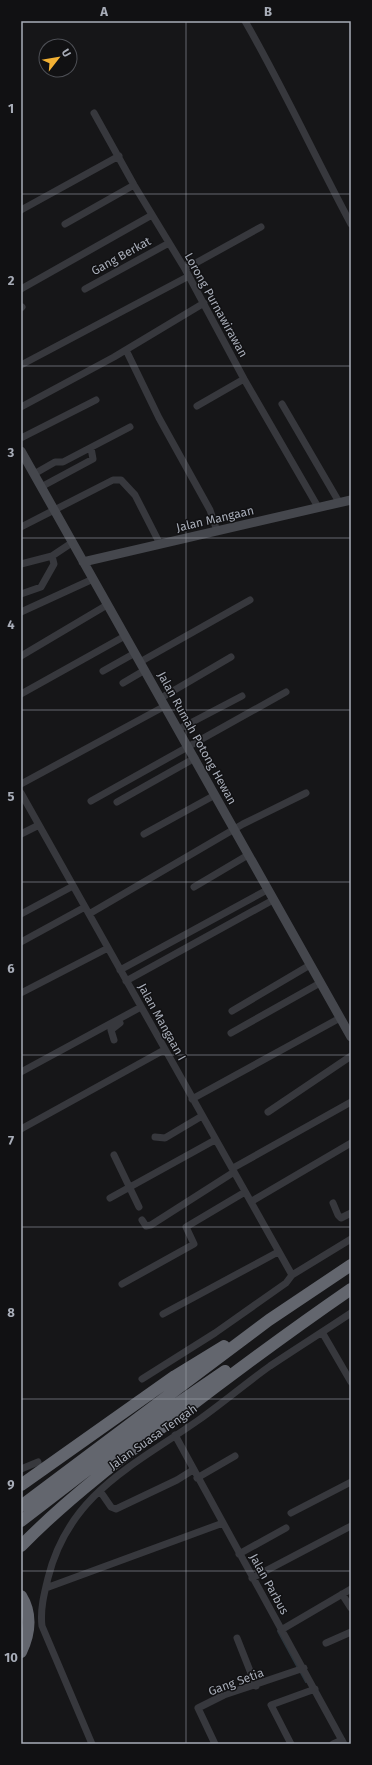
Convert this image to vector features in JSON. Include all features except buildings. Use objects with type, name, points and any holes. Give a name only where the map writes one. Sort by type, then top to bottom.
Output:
[{"type":"highway","points":[[21,1485],[176,1376],[291,1305],[351,1265]]},
{"type":"highway","points":[[21,1521],[142,1428],[202,1386],[294,1328],[351,1289]]},
{"type":"highway","points":[[21,1506],[291,1305]]},
{"type":"highway","points":[[21,1546],[68,1502],[132,1450],[294,1328]]},
{"type":"highway","points":[[21,1491],[121,1414]]},
{"type":"highway","points":[[21,1596],[28,1619],[26,1642],[21,1652]]},
{"type":"street","points":[[245,21],[266,58],[318,163],[351,224]]},
{"type":"street","name":"Lorong Purnawirawan","points":[[94,113],[134,185],[189,276],[244,379],[318,507]]},
{"type":"street","points":[[21,210],[119,156]]},
{"type":"street","points":[[65,224],[134,185]]},
{"type":"street","points":[[21,289],[152,215]]},
{"type":"street","points":[[185,269],[260,227]]},
{"type":"street","name":"Gang Berkat","points":[[85,289],[168,243]]},
{"type":"street","points":[[21,365],[189,276]]},
{"type":"street","points":[[21,407],[126,350],[204,304]]},
{"type":"street","points":[[126,350],[159,418],[210,510],[217,531]]},
{"type":"street","points":[[197,406],[244,379]]},
{"type":"street","points":[[21,438],[96,400]]},
{"type":"street","points":[[282,404],[339,502]]},
{"type":"street","points":[[34,474],[55,462],[63,462],[130,427]]},
{"type":"street","points":[[41,487],[93,459],[91,448]]},
{"type":"street","name":"Jalan Rumah Potong Hewan","points":[[21,451],[107,605],[188,745],[267,890],[351,1038]]},
{"type":"street","points":[[21,527],[113,480],[121,480],[136,497],[160,544]]},
{"type":"street","name":"Jalan Mangaan","points":[[83,562],[351,500]]},
{"type":"street","points":[[21,564],[52,556],[73,542]]},
{"type":"street","points":[[21,594],[40,587],[54,564],[52,556]]},
{"type":"street","points":[[21,612],[93,579]]},
{"type":"street","points":[[123,683],[143,666],[250,600]]},
{"type":"street","points":[[21,656],[107,605]]},
{"type":"street","points":[[21,694],[125,636]]},
{"type":"street","points":[[104,671],[135,653]]},
{"type":"street","points":[[161,698],[231,657]]},
{"type":"street","points":[[91,801],[188,745],[286,692]]},
{"type":"street","points":[[179,729],[242,696]]},
{"type":"street","points":[[21,784],[166,706]]},
{"type":"street","points":[[118,802],[195,758]]},
{"type":"street","points":[[146,770],[153,782]]},
{"type":"street","name":"Jalan Mangaan I","points":[[21,793],[24,804],[39,825],[164,1050],[215,1140],[234,1170],[245,1192],[252,1201],[278,1252],[292,1275]]},
{"type":"street","points":[[21,942],[87,910],[234,829],[306,793]]},
{"type":"street","points":[[144,834],[215,795]]},
{"type":"street","points":[[21,834],[39,825]]},
{"type":"street","points":[[194,887],[248,855]]},
{"type":"street","points":[[21,914],[73,886]]},
{"type":"street","points":[[120,970],[267,890]]},
{"type":"street","points":[[126,981],[273,900]]},
{"type":"street","points":[[21,993],[108,948]]},
{"type":"street","points":[[232,1011],[310,965]]},
{"type":"street","points":[[231,1033],[320,983]]},
{"type":"street","points":[[114,1040],[111,1032],[112,1028],[142,1009]]},
{"type":"street","points":[[21,1072],[142,1009]]},
{"type":"street","points":[[192,1099],[340,1018]]},
{"type":"street","points":[[21,1129],[164,1050]]},
{"type":"street","points":[[268,1112],[351,1056]]},
{"type":"street","points":[[142,1220],[146,1226],[151,1225],[234,1170],[351,1102]]},
{"type":"street","points":[[155,1137],[164,1138],[202,1116]]},
{"type":"street","points":[[110,1198],[215,1140]]},
{"type":"street","points":[[252,1201],[351,1143]]},
{"type":"street","points":[[114,1155],[139,1207]]},
{"type":"street","points":[[122,1284],[194,1244],[186,1227],[245,1192]]},
{"type":"street","points":[[333,1203],[338,1216],[341,1218],[351,1213]]},
{"type":"street","points":[[142,1379],[221,1329],[286,1283],[292,1275],[351,1239]]},
{"type":"street","points":[[163,1314],[278,1252]]},
{"type":"street","name":"Jalan Suasa Tengah","points":[[92,1744],[42,1626],[41,1616],[50,1570],[64,1535],[86,1505],[126,1467],[175,1435],[270,1366],[351,1313]]},
{"type":"street","points":[[322,1332],[351,1382]]},
{"type":"street","name":"Jalan Parbus","points":[[175,1435],[313,1690],[339,1743]]},
{"type":"street","points":[[198,1478],[235,1456]]},
{"type":"street","points":[[21,1469],[38,1462]]},
{"type":"street","points":[[100,1491],[111,1507],[116,1509],[178,1480],[194,1470]]},
{"type":"street","points":[[291,1513],[351,1482]]},
{"type":"street","points":[[46,1588],[223,1523]]},
{"type":"street","points":[[252,1578],[351,1526]]},
{"type":"street","points":[[239,1554],[286,1528]]},
{"type":"street","points":[[281,1630],[351,1589]]},
{"type":"street","points":[[342,1594],[351,1608]]},
{"type":"street","points":[[326,1643],[351,1632]]},
{"type":"street","points":[[237,1638],[256,1686]]},
{"type":"street","name":"Gang Setia","points":[[216,1744],[198,1708],[224,1695],[256,1686],[301,1670]]},
{"type":"street","points":[[292,1744],[271,1705],[313,1690]]},
{"type":"waterway","points":[[278,1631],[298,1668]]},
{"type":"waterway","points":[[300,1671],[306,1682]]}]
